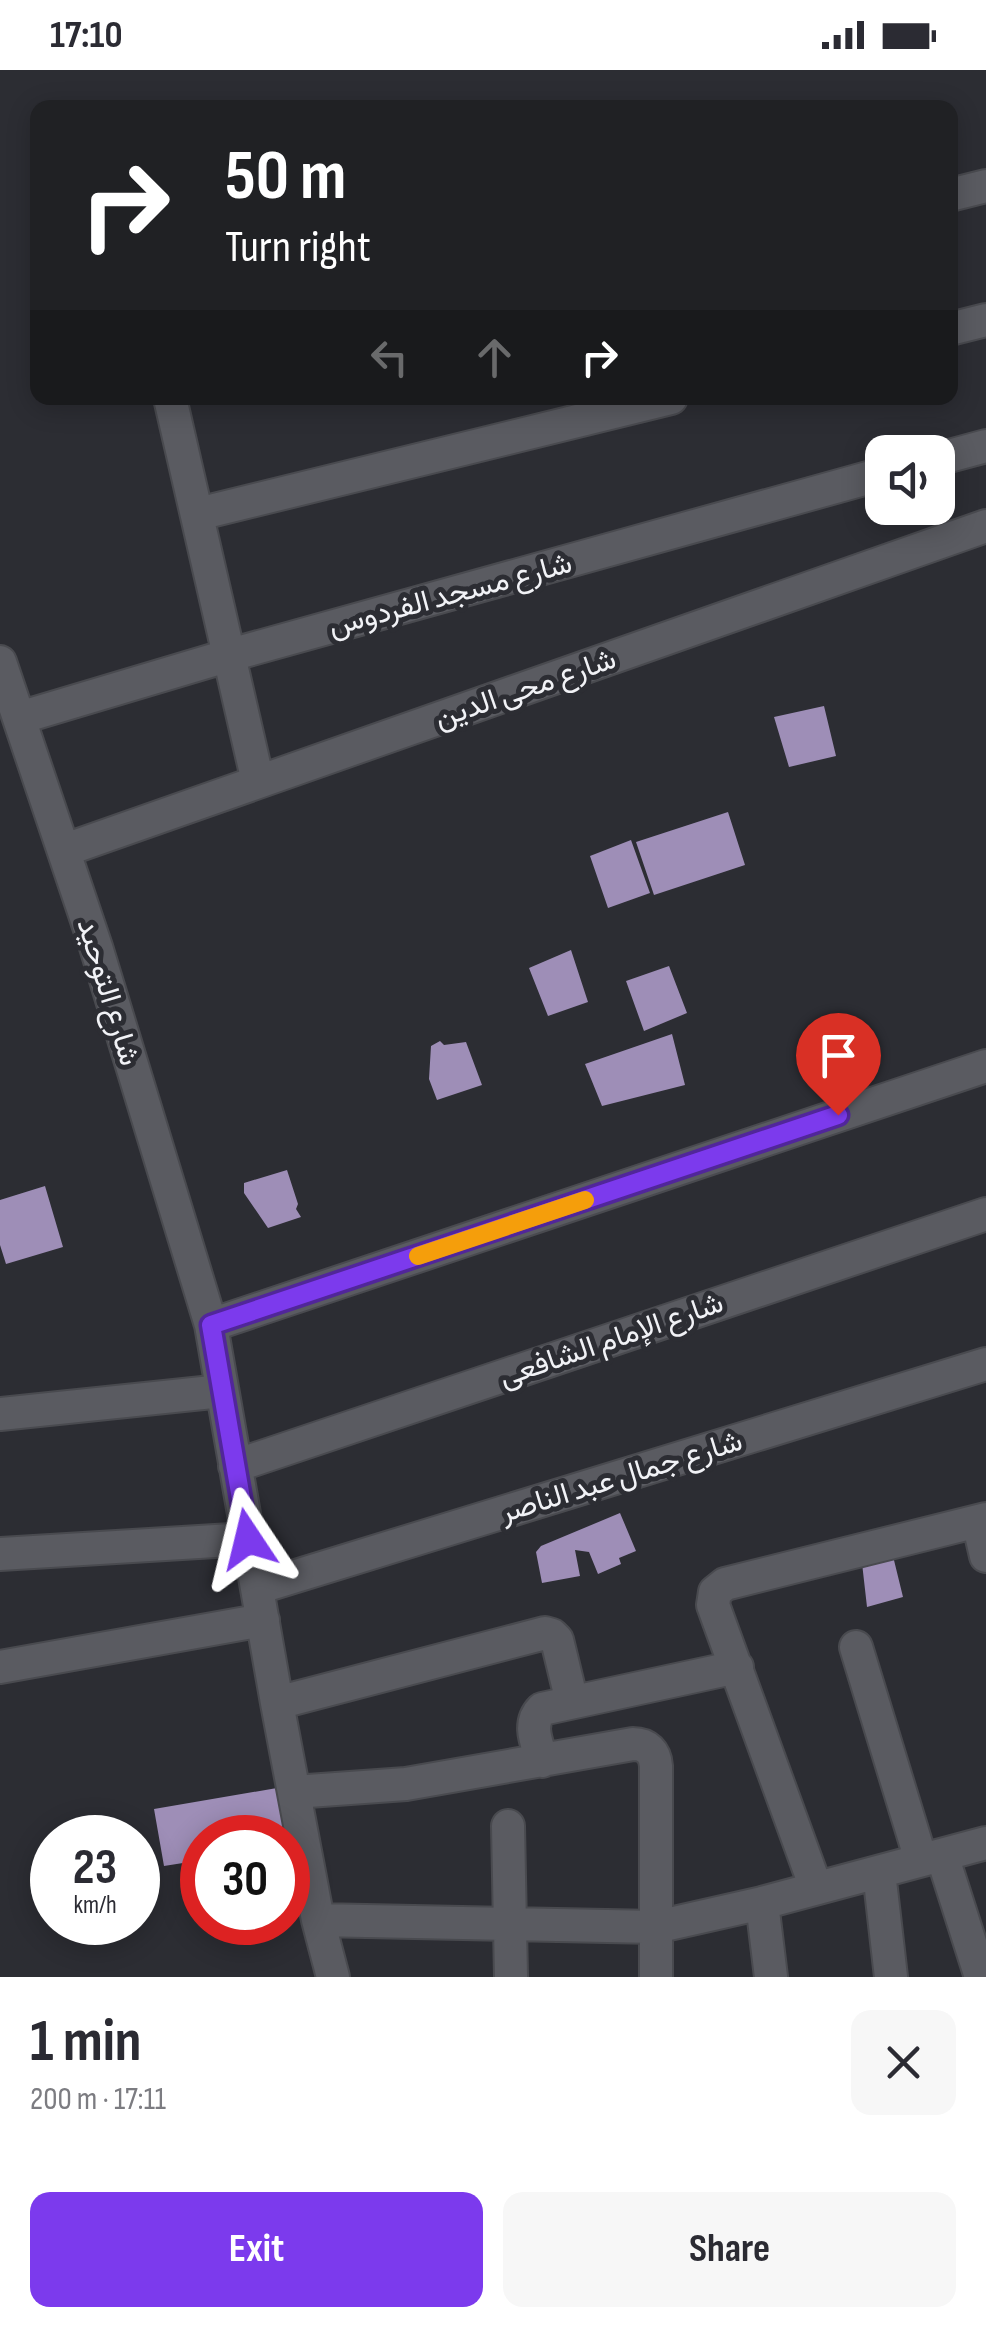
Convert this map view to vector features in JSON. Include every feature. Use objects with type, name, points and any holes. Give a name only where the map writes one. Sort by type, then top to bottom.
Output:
[{"type":"street","points":[[958,193],[986,186]]},
{"type":"street","points":[[958,327],[986,320]]},
{"type":"street","points":[[172,405],[258,782]]},
{"type":"street","points":[[198,514],[643,405]]},
{"type":"street","points":[[955,454],[986,446]]},
{"type":"street","name":"شارع مسجد الفردوس","points":[[19,718],[230,655],[865,479]]},
{"type":"street","name":"شارع محى الدين","points":[[65,850],[986,526]]},
{"type":"street","name":"شارع التوحيد","points":[[0,662],[65,850],[211,1325],[277,1704],[318,1920],[333,1977]]},
{"type":"street","points":[[211,1325],[986,1066]]},
{"type":"street","name":"شارع الإمام الشافعى","points":[[236,1466],[986,1214]]},
{"type":"street","name":"شارع جمال عبد الناصر","points":[[0,1667],[260,1604],[986,1364]]},
{"type":"street","points":[[0,1414],[222,1391]]},
{"type":"street","points":[[816,1888],[714,1605],[716,1592],[725,1584],[982,1520],[986,1556]]},
{"type":"street","points":[[0,1554],[248,1539]]},
{"type":"street","points":[[277,1704],[545,1633],[557,1640],[572,1702]]},
{"type":"street","points":[[856,1648],[932,1857],[981,1977]]},
{"type":"street","points":[[542,1761],[532,1726],[542,1709],[737,1667]]},
{"type":"street","points":[[294,1792],[406,1784],[633,1744],[644,1746],[654,1754],[656,1766],[656,1977]]},
{"type":"street","points":[[508,1826],[511,1977]]},
{"type":"street","points":[[318,1920],[656,1927],[986,1843]]},
{"type":"street","points":[[879,1872],[891,1977]]},
{"type":"street","points":[[762,1903],[770,1977]]},
{"type":"building","points":[[824,706],[836,756],[789,767],[774,717]]},
{"type":"building","points":[[728,812],[745,865],[654,895],[636,842]]},
{"type":"building","points":[[631,840],[650,893],[608,908],[590,856]]},
{"type":"building","points":[[571,950],[588,1002],[548,1016],[529,968]]},
{"type":"building","points":[[669,966],[687,1013],[644,1031],[626,981]]},
{"type":"building","points":[[672,1034],[685,1085],[602,1106],[585,1064]]},
{"type":"building","points":[[440,1041],[444,1045],[466,1042],[482,1085],[437,1100],[429,1079],[431,1046]]},
{"type":"building","points":[[287,1170],[301,1217],[268,1228],[244,1193],[244,1183]]},
{"type":"building","points":[[45,1186],[63,1247],[6,1264],[0,1245],[0,1200]]},
{"type":"building","points":[[620,1513],[636,1551],[619,1558],[621,1564],[598,1574],[589,1552],[575,1550],[580,1576],[542,1583],[536,1552],[541,1546]]},
{"type":"building","points":[[892,1552],[903,1597],[867,1607],[862,1563]]},
{"type":"building","points":[[277,1788],[281,1815],[180,1815],[180,1863],[164,1866],[160,1815],[155,1815],[154,1809]]},
{"type":"slow traffic","points":[[418,1256],[585,1200]]},
{"type":"route","points":[[248,1539],[211,1325],[838,1115]]}]
